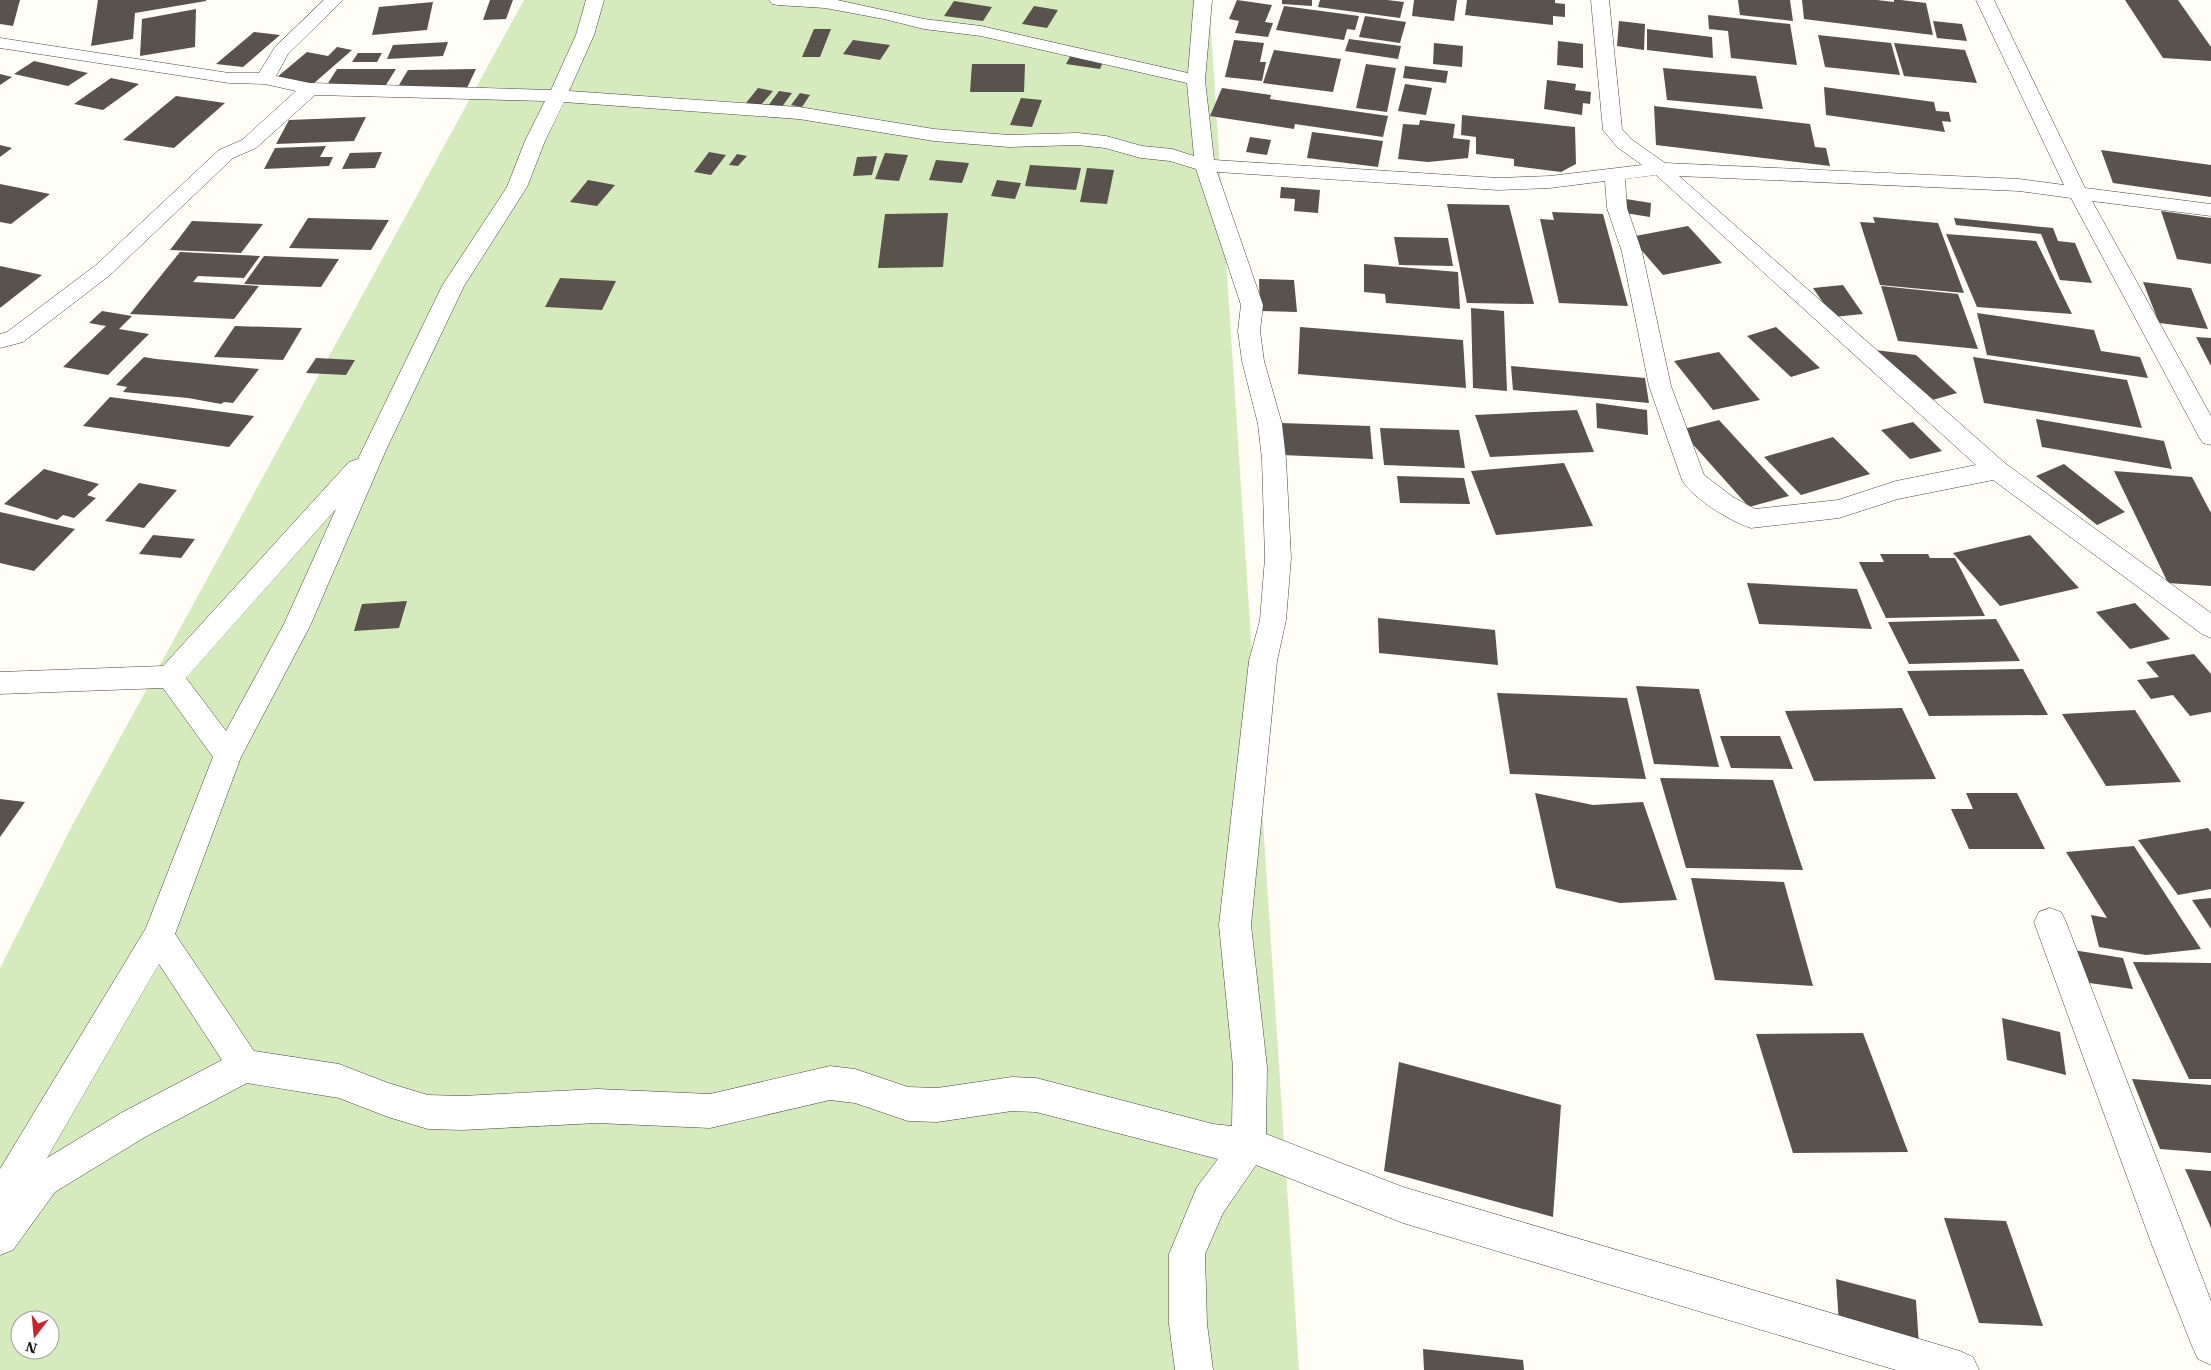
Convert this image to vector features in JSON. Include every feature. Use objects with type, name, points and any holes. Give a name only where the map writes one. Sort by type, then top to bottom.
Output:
[{"type":"street","points":[[265,79],[282,51],[334,0]]},
{"type":"street","points":[[0,1210],[9,1188],[158,936],[228,755],[297,626],[374,450],[453,286],[517,188],[536,141],[585,35],[595,0]]},
{"type":"street","points":[[778,0],[825,3],[885,14],[924,24],[981,31],[1196,80]]},
{"type":"street","points":[[1194,1370],[1188,1324],[1187,1254],[1210,1200],[1249,1145],[1250,1067],[1235,925],[1257,710],[1264,661],[1273,620],[1278,558],[1274,459],[1270,424],[1253,361],[1249,331],[1252,305],[1205,165],[1196,80],[1203,0]]},
{"type":"street","points":[[1600,0],[1613,130],[1624,143],[1660,169],[1997,470],[2211,627]]},
{"type":"street","points":[[1985,0],[2078,193],[2211,437]]},
{"type":"street","points":[[0,43],[228,78],[265,79],[310,89],[557,96],[799,113],[934,135],[1010,141],[1078,139],[1106,142],[1141,152],[1172,156],[1205,165],[1498,184],[1550,182],[1660,169],[2019,186],[2211,210]]},
{"type":"street","points":[[0,341],[15,337],[103,270],[226,154],[249,144],[310,89]]},
{"type":"street","points":[[1614,175],[1617,208],[1632,252],[1660,386],[1694,480],[1724,503],[1751,519],[1839,509],[1896,490],[1997,470]]},
{"type":"street","points":[[0,683],[170,676],[374,450]]},
{"type":"street","points":[[170,676],[228,755]]},
{"type":"street","points":[[2050,922],[2170,1245],[2211,1346]]},
{"type":"street","points":[[158,936],[245,1066]]},
{"type":"street","points":[[0,1237],[43,1180],[133,1126],[245,1066],[339,1081],[388,1100],[428,1112],[597,1106],[710,1111],[830,1083],[855,1086],[908,1104],[937,1105],[1012,1094],[1036,1095],[1213,1141],[1249,1145],[1402,1205],[1960,1370]]},
{"type":"green space","points":[[524,0],[1209,0],[1299,1370],[0,1370],[0,968],[74,822]]},
{"type":"building","points":[[0,0],[20,0],[13,26],[0,24]]},
{"type":"building","points":[[98,0],[206,1],[135,13],[133,39],[91,46]]},
{"type":"building","points":[[490,0],[513,0],[506,19],[483,20]]},
{"type":"building","points":[[1237,0],[1272,5],[1265,22],[1273,23],[1268,37],[1235,33],[1239,21],[1229,19]]},
{"type":"building","points":[[1282,0],[1312,0],[1312,6],[1282,4]]},
{"type":"building","points":[[1320,0],[1387,0],[1404,2],[1400,18],[1318,7]]},
{"type":"building","points":[[1414,0],[1457,0],[1454,21],[1412,16]]},
{"type":"building","points":[[1467,0],[1555,0],[1555,3],[1565,4],[1565,17],[1553,16],[1553,25],[1465,15]]},
{"type":"building","points":[[1738,0],[1790,0],[1793,21],[1740,15]]},
{"type":"building","points":[[1802,0],[1877,0],[1894,2],[1894,0],[1901,0],[1926,3],[1933,35],[1804,19]]},
{"type":"building","points":[[2125,0],[2178,0],[2211,47],[2211,61],[2163,58]]},
{"type":"building","points":[[954,1],[992,7],[983,21],[944,16]]},
{"type":"building","points":[[433,2],[427,30],[372,35],[379,7]]},
{"type":"building","points":[[1034,6],[1058,10],[1047,28],[1022,24]]},
{"type":"building","points":[[1284,6],[1359,16],[1355,30],[1347,29],[1344,40],[1276,30]]},
{"type":"building","points":[[196,9],[195,47],[140,56],[142,19]]},
{"type":"building","points":[[1708,15],[1790,24],[1797,65],[1731,58],[1728,31],[1709,29]]},
{"type":"building","points":[[1365,16],[1406,22],[1400,43],[1359,37]]},
{"type":"building","points":[[1619,21],[1645,24],[1644,50],[1617,46]]},
{"type":"building","points":[[1933,21],[1962,24],[1967,41],[1937,38]]},
{"type":"building","points":[[814,29],[831,29],[820,57],[802,57]]},
{"type":"building","points":[[1647,29],[1712,37],[1713,58],[1647,50]]},
{"type":"building","points":[[254,32],[280,35],[243,67],[216,64]]},
{"type":"building","points":[[1818,35],[1891,43],[1900,75],[1825,67]]},
{"type":"building","points":[[1349,39],[1401,46],[1398,59],[1345,51]]},
{"type":"building","points":[[853,40],[890,45],[880,60],[843,54]]},
{"type":"building","points":[[1234,40],[1264,43],[1260,62],[1266,62],[1262,81],[1225,77]]},
{"type":"building","points":[[1558,41],[1583,44],[1583,68],[1557,65]]},
{"type":"building","points":[[448,42],[443,56],[387,59],[393,45]]},
{"type":"building","points":[[1434,43],[1463,46],[1462,67],[1433,64]]},
{"type":"building","points":[[1894,43],[1965,50],[1977,83],[1904,76]]},
{"type":"building","points":[[337,47],[352,50],[313,84],[276,78],[307,52],[328,56]]},
{"type":"building","points":[[1274,50],[1341,59],[1333,92],[1263,83]]},
{"type":"building","points":[[358,53],[382,53],[377,62],[352,62]]},
{"type":"building","points":[[1071,55],[1104,60],[1100,69],[1066,64]]},
{"type":"building","points":[[34,61],[88,73],[68,86],[14,74]]},
{"type":"building","points":[[972,64],[1025,64],[1024,92],[970,92]]},
{"type":"building","points":[[1366,64],[1396,68],[1387,112],[1356,108]]},
{"type":"building","points":[[1405,66],[1448,71],[1446,83],[1403,78]]},
{"type":"building","points":[[1663,68],[1756,76],[1763,109],[1667,100]]},
{"type":"building","points":[[337,69],[396,69],[384,88],[325,88]]},
{"type":"building","points":[[476,69],[466,90],[396,90],[408,70]]},
{"type":"building","points":[[0,74],[12,77],[0,85]]},
{"type":"building","points":[[111,78],[139,84],[103,110],[74,104]]},
{"type":"building","points":[[1547,80],[1576,84],[1575,90],[1591,92],[1590,104],[1583,103],[1582,115],[1544,109]]},
{"type":"building","points":[[1405,84],[1432,88],[1426,115],[1398,111]]},
{"type":"building","points":[[1824,87],[1934,102],[1936,111],[1949,112],[1951,122],[1942,121],[1945,132],[1826,115]]},
{"type":"building","points":[[758,88],[773,91],[761,105],[746,103]]},
{"type":"building","points":[[1222,88],[1271,95],[1270,99],[1388,116],[1383,137],[1295,124],[1294,129],[1210,116]]},
{"type":"building","points":[[779,91],[792,93],[781,108],[768,106]]},
{"type":"building","points":[[800,93],[810,95],[802,107],[791,105]]},
{"type":"building","points":[[176,96],[225,103],[174,148],[123,140]]},
{"type":"building","points":[[1021,98],[1042,100],[1032,127],[1010,125]]},
{"type":"building","points":[[1654,106],[1810,124],[1815,147],[1826,148],[1830,166],[1656,145]]},
{"type":"building","points":[[1462,115],[1575,127],[1576,164],[1561,172],[1514,166],[1514,159],[1476,154],[1476,137],[1461,135]]},
{"type":"building","points":[[366,117],[354,141],[276,144],[289,120]]},
{"type":"building","points":[[1420,120],[1455,124],[1453,138],[1470,140],[1468,158],[1428,162],[1398,159],[1403,124],[1419,125]]},
{"type":"building","points":[[1312,132],[1383,141],[1378,167],[1307,158]]},
{"type":"building","points":[[1250,137],[1271,140],[1267,155],[1246,152]]},
{"type":"building","points":[[0,145],[12,148],[0,157]]},
{"type":"building","points":[[326,146],[320,157],[333,157],[329,166],[264,169],[275,148]]},
{"type":"building","points":[[2101,150],[2211,165],[2211,197],[2113,183]]},
{"type":"building","points":[[382,152],[375,168],[342,169],[350,153]]},
{"type":"building","points":[[709,152],[726,155],[711,175],[694,172]]},
{"type":"building","points":[[885,153],[908,155],[899,181],[875,179]]},
{"type":"building","points":[[737,154],[747,156],[738,166],[729,165]]},
{"type":"building","points":[[877,156],[872,175],[853,176],[857,157]]},
{"type":"building","points":[[936,160],[969,163],[962,183],[929,180]]},
{"type":"building","points":[[1030,165],[1081,168],[1076,190],[1025,186]]},
{"type":"building","points":[[1087,168],[1114,170],[1107,204],[1080,202]]},
{"type":"building","points":[[588,180],[615,185],[597,206],[570,202]]},
{"type":"building","points":[[997,180],[1021,183],[1015,199],[991,196]]},
{"type":"building","points":[[0,184],[50,194],[11,224],[0,222]]},
{"type":"building","points":[[1281,187],[1320,190],[1318,213],[1294,211],[1295,199],[1280,198]]},
{"type":"building","points":[[1626,199],[1651,203],[1650,217],[1625,213]]},
{"type":"building","points":[[1447,204],[1509,205],[1534,304],[1467,303]]},
{"type":"building","points":[[2161,211],[2211,218],[2211,264],[2177,259]]},
{"type":"building","points":[[1552,212],[1603,214],[1628,306],[1559,303],[1540,219],[1554,220]]},
{"type":"building","points":[[948,213],[943,267],[878,268],[885,214]]},
{"type":"building","points":[[1873,217],[1938,223],[1964,293],[1880,285],[1860,222],[1875,223]]},
{"type":"building","points":[[308,218],[389,220],[371,250],[289,248]]},
{"type":"building","points":[[1954,218],[2053,228],[2058,241],[2075,243],[2092,283],[2060,280],[2041,234],[1956,225]]},
{"type":"building","points":[[192,221],[263,224],[241,253],[170,250]]},
{"type":"building","points":[[1688,226],[1722,263],[1663,275],[1630,237]]},
{"type":"building","points":[[1946,234],[2036,241],[2072,314],[1977,307]]},
{"type":"building","points":[[1394,237],[1448,238],[1453,266],[1399,265]]},
{"type":"building","points":[[180,252],[260,256],[244,278],[198,276],[193,282],[259,286],[234,319],[130,314]]},
{"type":"building","points":[[264,256],[339,259],[321,287],[244,284]]},
{"type":"building","points":[[1364,264],[1458,272],[1460,309],[1386,303],[1385,294],[1364,292]]},
{"type":"building","points":[[0,266],[42,275],[0,308]]},
{"type":"building","points":[[560,278],[616,281],[602,310],[545,307]]},
{"type":"building","points":[[1259,279],[1294,280],[1297,312],[1260,311]]},
{"type":"building","points":[[2143,282],[2191,288],[2208,329],[2159,323]]},
{"type":"building","points":[[1843,285],[1863,314],[1833,317],[1813,288]]},
{"type":"building","points":[[1881,286],[1958,294],[1978,349],[1898,341]]},
{"type":"building","points":[[1471,308],[1504,311],[1507,391],[1473,388]]},
{"type":"building","points":[[102,311],[132,316],[119,329],[149,334],[108,375],[63,367],[106,326],[89,323]]},
{"type":"building","points":[[1977,313],[2094,330],[2101,351],[2140,357],[2148,378],[1987,355]]},
{"type":"building","points":[[235,326],[302,328],[283,360],[214,357]]},
{"type":"building","points":[[1300,327],[1463,340],[1466,388],[1298,374]]},
{"type":"building","points":[[1776,327],[1820,368],[1791,377],[1747,336]]},
{"type":"building","points":[[2196,337],[2211,338],[2211,366]]},
{"type":"building","points":[[1875,350],[1916,355],[1957,393],[1929,401]]},
{"type":"building","points":[[1719,352],[1760,400],[1713,410],[1674,361]]},
{"type":"building","points":[[144,357],[259,369],[233,403],[224,402],[221,404],[188,398],[123,392],[127,387],[116,385]]},
{"type":"building","points":[[1973,357],[2127,380],[2142,428],[1984,403]]},
{"type":"building","points":[[316,358],[355,360],[346,375],[306,373]]},
{"type":"building","points":[[1511,366],[1645,378],[1649,403],[1513,390]]},
{"type":"building","points":[[110,397],[254,416],[229,447],[83,426]]},
{"type":"building","points":[[1596,403],[1647,410],[1648,435],[1597,428]]},
{"type":"building","points":[[1577,410],[1594,452],[1490,457],[1475,415]]},
{"type":"building","points":[[2036,419],[2164,441],[2172,469],[2042,447]]},
{"type":"building","points":[[1719,420],[1789,496],[1749,507],[1680,430]]},
{"type":"building","points":[[1913,422],[1942,451],[1910,459],[1881,430]]},
{"type":"building","points":[[1281,423],[1370,426],[1373,459],[1282,455]]},
{"type":"building","points":[[1380,428],[1459,430],[1465,468],[1384,465]]},
{"type":"building","points":[[1833,437],[1870,474],[1801,495],[1764,457]]},
{"type":"building","points":[[1564,463],[1593,526],[1496,535],[1471,471]]},
{"type":"building","points":[[2064,464],[2125,512],[2097,525],[2036,476]]},
{"type":"building","points":[[44,469],[99,484],[87,495],[96,498],[74,518],[63,515],[57,520],[4,504]]},
{"type":"building","points":[[2114,471],[2192,477],[2211,513],[2211,586],[2168,583]]},
{"type":"building","points":[[1397,476],[1464,478],[1470,504],[1400,503]]},
{"type":"building","points":[[139,483],[177,490],[144,528],[105,521]]},
{"type":"building","points":[[0,512],[75,529],[34,571],[0,563]]},
{"type":"building","points":[[153,535],[195,539],[181,558],[139,554]]},
{"type":"building","points":[[2030,535],[2079,588],[2000,606],[1953,553]]},
{"type":"building","points":[[1880,554],[1928,554],[1930,558],[1955,558],[1985,616],[1886,618],[1859,562],[1884,562]]},
{"type":"building","points":[[1747,583],[1857,589],[1872,629],[1759,624]]},
{"type":"building","points":[[407,601],[399,628],[354,631],[362,604]]},
{"type":"building","points":[[2135,603],[2170,639],[2130,649],[2096,612]]},
{"type":"building","points":[[1378,618],[1495,630],[1498,665],[1379,653]]},
{"type":"building","points":[[1996,619],[2020,661],[1909,664],[1888,622]]},
{"type":"building","points":[[2194,654],[2211,674],[2211,712],[2190,716],[2173,695],[2151,699],[2137,680],[2159,677],[2146,662]]},
{"type":"building","points":[[2023,669],[2048,715],[1929,716],[1907,671]]},
{"type":"building","points":[[1636,686],[1699,689],[1719,767],[1654,764]]},
{"type":"building","points":[[1497,693],[1627,698],[1646,779],[1510,774]]},
{"type":"building","points":[[1902,708],[1936,779],[1814,781],[1785,711]]},
{"type":"building","points":[[2135,710],[2181,782],[2106,786],[2062,714]]},
{"type":"building","points":[[1720,736],[1780,736],[1793,769],[1731,768]]},
{"type":"building","points":[[1660,778],[1773,780],[1803,870],[1686,868]]},
{"type":"building","points":[[1535,793],[1593,805],[1643,802],[1677,900],[1620,903],[1556,888]]},
{"type":"building","points":[[1966,793],[2017,793],[2045,849],[1969,849],[1951,809],[1973,809]]},
{"type":"building","points":[[0,799],[25,802],[0,837]]},
{"type":"building","points":[[2208,828],[2211,832],[2211,889],[2178,895],[2138,840]]},
{"type":"building","points":[[2134,846],[2201,949],[2146,955],[2099,947],[2091,915],[2107,918],[2066,852]]},
{"type":"building","points":[[1691,878],[1784,882],[1813,986],[1715,980]]},
{"type":"building","points":[[2211,898],[2211,929],[2192,900]]},
{"type":"building","points":[[2073,950],[2123,958],[2133,989],[2082,982]]},
{"type":"building","points":[[2133,962],[2211,963],[2211,1079],[2189,1079]]},
{"type":"building","points":[[2002,1018],[2060,1032],[2066,1075],[2007,1060]]},
{"type":"building","points":[[1863,1033],[1908,1152],[1793,1153],[1756,1034]]},
{"type":"building","points":[[1399,1062],[1561,1105],[1553,1217],[1384,1171]]},
{"type":"building","points":[[2132,1079],[2211,1085],[2211,1153],[2160,1149]]},
{"type":"building","points":[[2185,1169],[2211,1171],[2211,1228]]},
{"type":"building","points":[[1944,1218],[2006,1221],[2043,1326],[1979,1323]]},
{"type":"building","points":[[1836,1279],[1916,1300],[1919,1346],[1839,1324]]},
{"type":"building","points":[[1423,1349],[1523,1360],[1524,1370],[1424,1370]]}]
